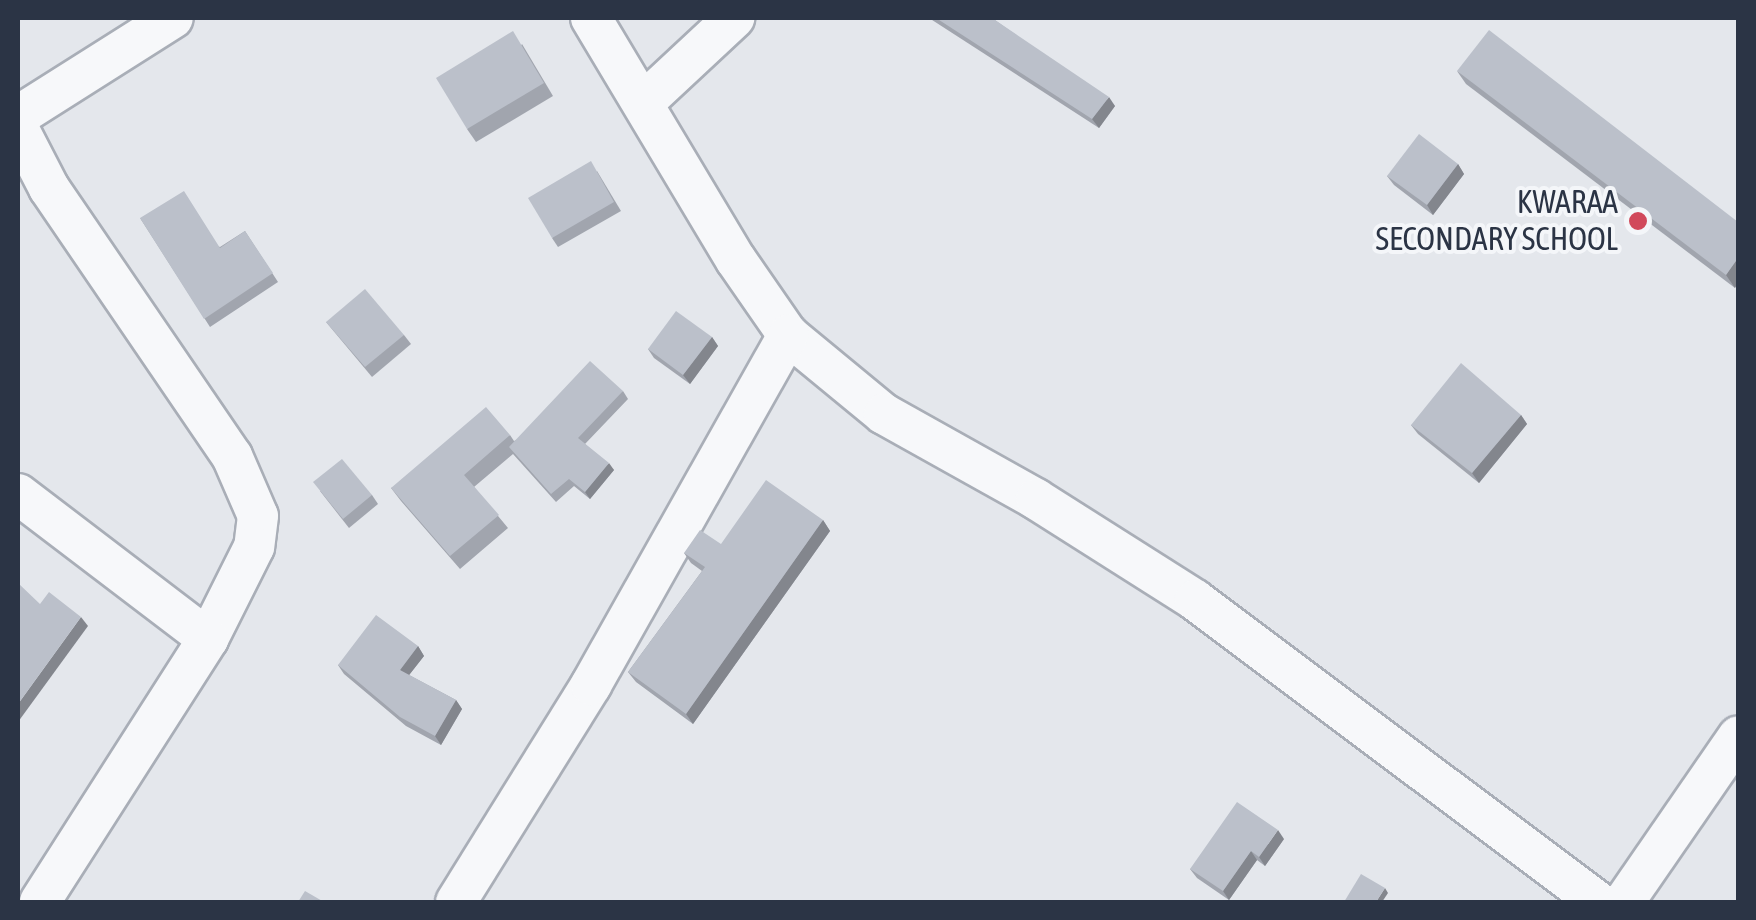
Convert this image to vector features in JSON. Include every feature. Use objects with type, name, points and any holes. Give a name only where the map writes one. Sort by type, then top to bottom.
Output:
[{"type":"street","points":[[18,116],[174,18]]},
{"type":"street","points":[[591,18],[788,335],[884,414],[1036,498],[1195,600],[1598,902]]},
{"type":"street","points":[[643,104],[734,18]]},
{"type":"street","points":[[18,128],[49,188],[232,456],[254,501],[254,547],[208,639],[40,902]]},
{"type":"street","points":[[456,902],[590,686],[788,335]]},
{"type":"street","points":[[18,494],[208,639]]},
{"type":"street","points":[[1624,902],[1738,738]]},
{"type":"building","points":[[936,18],[992,18],[1109,97],[1092,119]]},
{"type":"building","points":[[1489,30],[1738,222],[1738,258],[1726,275],[1457,71]]},
{"type":"building","points":[[513,31],[544,83],[467,129],[436,78]]},
{"type":"building","points":[[1419,134],[1458,164],[1427,205],[1387,176]]},
{"type":"building","points":[[591,161],[614,202],[552,238],[528,198]]},
{"type":"building","points":[[184,191],[220,248],[245,231],[273,273],[204,319],[140,218]]},
{"type":"building","points":[[365,289],[404,335],[365,367],[326,322]]},
{"type":"building","points":[[676,311],[712,337],[683,375],[648,349]]},
{"type":"building","points":[[590,361],[623,391],[578,438],[609,463],[585,492],[569,479],[551,494],[509,447]]},
{"type":"building","points":[[1461,363],[1521,415],[1472,473],[1411,425]]},
{"type":"building","points":[[486,407],[510,435],[464,475],[499,515],[450,556],[391,488]]},
{"type":"building","points":[[342,459],[372,495],[343,519],[313,482]]},
{"type":"building","points":[[766,480],[823,520],[686,714],[628,672],[705,567],[684,553],[700,530],[721,544]]},
{"type":"building","points":[[18,583],[40,604],[49,592],[81,617],[18,704]]},
{"type":"building","points":[[376,615],[418,646],[400,670],[456,700],[435,736],[400,717],[338,665]]},
{"type":"building","points":[[1237,802],[1278,830],[1259,857],[1251,851],[1223,891],[1190,869]]},
{"type":"building","points":[[1361,874],[1385,888],[1376,902],[1344,902]]},
{"type":"building","points":[[305,891],[324,902],[298,902]]},
{"type":"place","name":"KWARAA SECONDARY SCHOOL","points":[[1638,221]]}]
